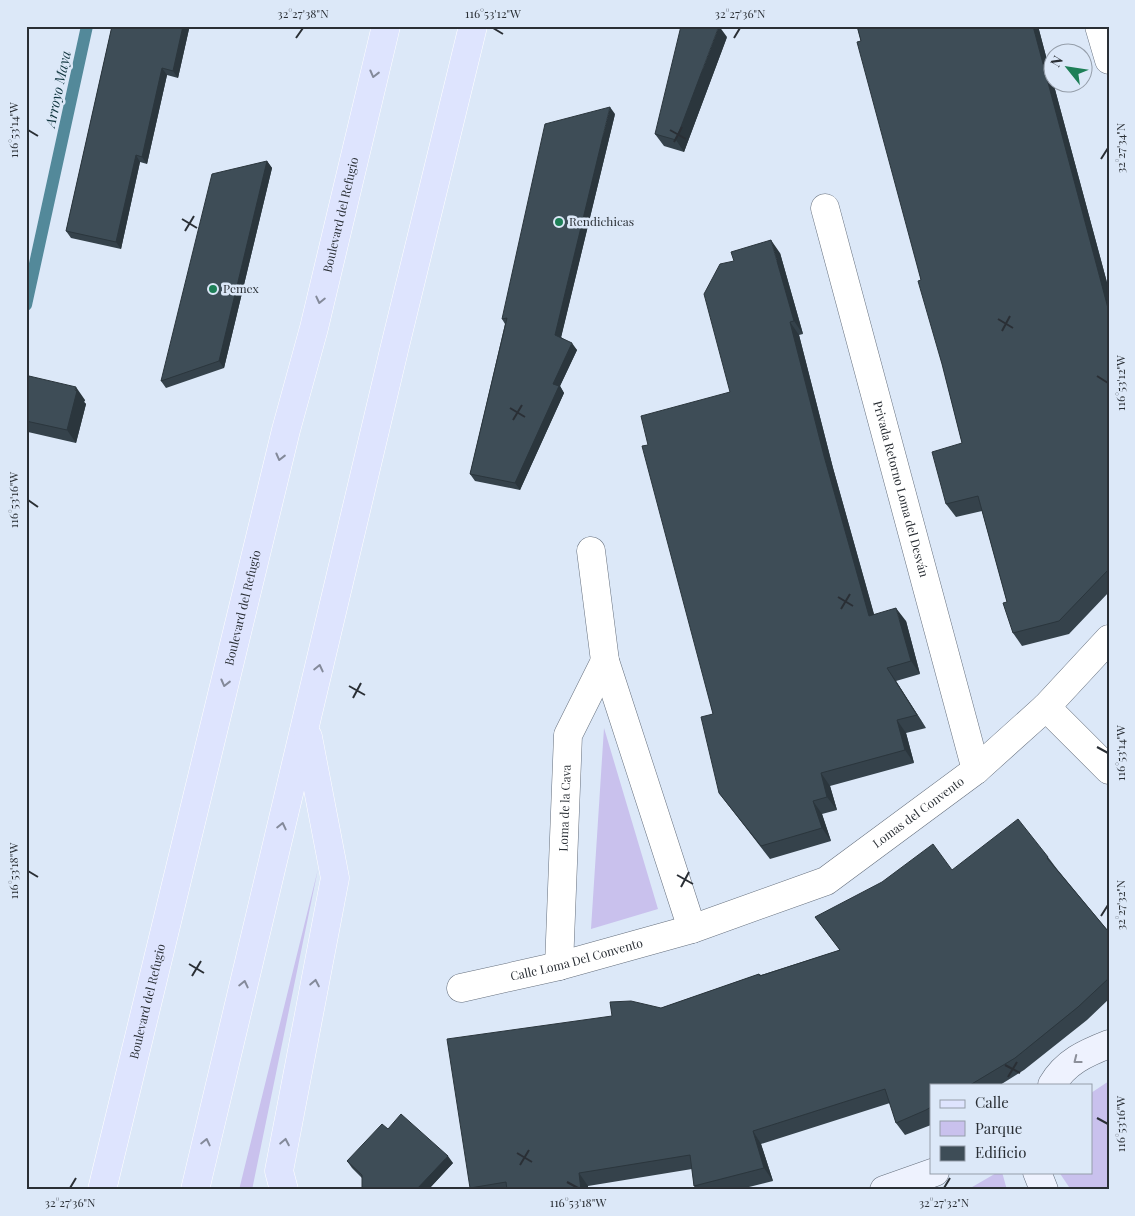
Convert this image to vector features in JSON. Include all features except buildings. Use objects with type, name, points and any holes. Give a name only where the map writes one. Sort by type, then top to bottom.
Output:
[{"type":"main road","name":"Boulevard del Refugio","points":[[102,1190],[284,439],[314,328],[386,26]]},
{"type":"main road","points":[[195,1190],[473,26]]},
{"type":"main road","points":[[284,1190],[279,1172],[335,878],[306,728]]},
{"type":"street","points":[[1099,26],[1109,60]]},
{"type":"street","name":"Privada Retorno Loma del Desván","points":[[825,208],[976,770]]},
{"type":"street","points":[[591,551],[605,661],[692,929]]},
{"type":"street","name":"Lomas del Convento","points":[[692,929],[826,880],[976,770],[1046,707],[1109,639]]},
{"type":"street","name":"Loma de la Cava","points":[[559,966],[568,735],[605,661]]},
{"type":"street","points":[[1046,707],[1109,770]]},
{"type":"street","name":"Calle Loma Del Convento","points":[[461,988],[559,966],[692,929]]},
{"type":"street","points":[[1053,1084],[1056,1078],[1080,1056],[1109,1044]]},
{"type":"street","points":[[884,1190],[930,1174]]},
{"type":"street","points":[[1038,1174],[1044,1190]]},
{"type":"green space","points":[[604,728],[658,909],[591,929]]},
{"type":"green space","points":[[318,869],[252,1190],[239,1190]]},
{"type":"green space","points":[[1109,1081],[1109,1190],[1076,1190],[1069,1187],[1060,1174],[1092,1174],[1092,1092]]},
{"type":"green space","points":[[995,1174],[1003,1174],[1007,1190],[967,1190]]},
{"type":"waterway","name":"Arroyo Maya","points":[[26,305],[87,26]]},
{"type":"place","name":"Rendichicas","points":[[559,222]]},
{"type":"place","name":"Pemex","points":[[213,289]]}]
